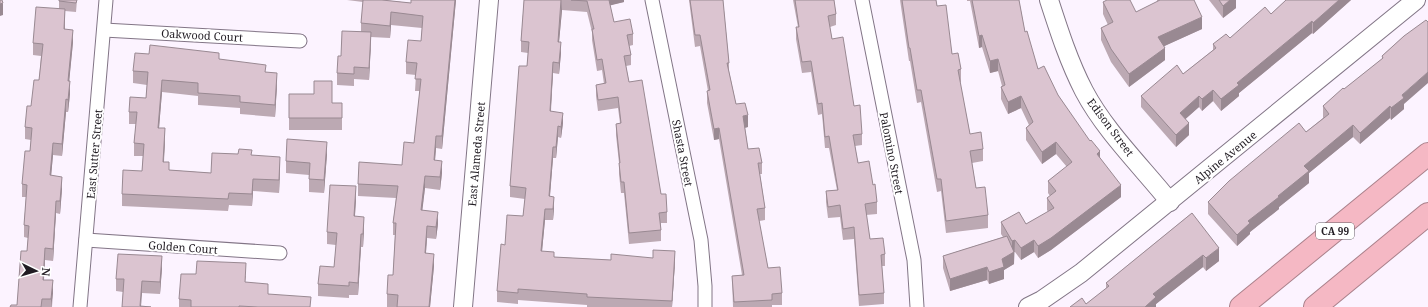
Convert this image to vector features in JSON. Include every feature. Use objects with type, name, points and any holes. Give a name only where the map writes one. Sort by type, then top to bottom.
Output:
[{"type":"highway","name":"CA 99","points":[[1241,307],[1428,154]]},
{"type":"highway","points":[[1315,307],[1428,214]]},
{"type":"street","name":"East Sutter Street","points":[[80,307],[106,0]]},
{"type":"street","name":"East Alameda Street","points":[[462,307],[488,0]]},
{"type":"street","name":"Shasta Street","points":[[652,0],[701,240],[705,286],[705,307]]},
{"type":"street","name":"Palomino Street","points":[[862,0],[914,260],[916,307]]},
{"type":"street","name":"Edison Street","points":[[1049,0],[1064,47],[1084,92],[1106,125],[1170,202]]},
{"type":"street","name":"Alpine Avenue","points":[[1028,307],[1042,300],[1081,273],[1416,0]]},
{"type":"street","name":"Oakwood Court","points":[[104,30],[300,41]]},
{"type":"street","name":"Golden Court","points":[[86,240],[280,253]]},
{"type":"building","points":[[59,0],[77,0],[76,3]]},
{"type":"building","points":[[363,0],[411,3],[411,0],[455,0],[442,136],[436,136],[434,160],[442,161],[440,177],[425,176],[421,210],[438,212],[436,227],[427,226],[425,253],[434,254],[429,307],[397,307],[398,295],[387,294],[388,275],[393,275],[396,223],[393,223],[398,186],[358,184],[359,162],[402,165],[404,142],[414,143],[421,79],[415,79],[417,63],[406,62],[408,40],[421,41],[423,16],[391,12],[390,26],[361,23]]},
{"type":"building","points":[[524,0],[561,0],[558,42],[561,42],[559,63],[553,62],[550,111],[563,113],[561,127],[558,126],[556,147],[553,147],[549,196],[554,197],[553,209],[545,209],[541,251],[554,252],[554,257],[611,260],[611,254],[653,258],[653,250],[675,251],[672,301],[587,297],[587,294],[518,289],[518,293],[497,291],[501,244],[505,245],[507,215],[523,216],[526,188],[510,186],[519,66],[527,66],[529,42],[521,41]]},
{"type":"building","points":[[571,0],[609,0],[614,22],[630,19],[633,34],[627,35],[631,55],[624,56],[629,82],[642,80],[661,194],[666,194],[667,212],[659,213],[661,230],[629,233],[624,182],[621,182],[619,163],[616,124],[621,123],[618,97],[598,100],[596,85],[606,83],[602,59],[597,60],[592,29],[594,29],[587,1]]},
{"type":"building","points":[[690,0],[723,0],[729,63],[727,63],[736,104],[745,103],[748,115],[743,116],[748,149],[759,148],[762,163],[758,163],[765,208],[757,209],[768,268],[780,267],[782,293],[772,294],[772,300],[734,302],[732,276],[744,275],[719,128],[714,129],[707,91],[710,90],[700,35],[695,35]]},
{"type":"building","points":[[795,0],[834,0],[836,14],[828,16],[832,39],[843,37],[854,106],[860,105],[862,134],[853,135],[858,163],[869,161],[873,185],[875,184],[877,202],[865,204],[870,239],[883,238],[885,254],[881,255],[884,293],[859,295],[854,227],[843,229],[840,205],[828,207],[826,191],[838,190],[829,136],[825,137],[822,103],[818,104],[811,61],[802,62],[796,27],[799,27]]},
{"type":"building","points":[[902,0],[936,0],[937,6],[946,5],[952,54],[958,53],[961,69],[958,70],[970,134],[981,132],[983,149],[970,151],[976,188],[985,187],[988,215],[946,221],[941,179],[937,179],[921,90],[917,90]]},
{"type":"building","points":[[972,0],[1019,0],[1025,32],[1027,31],[1038,69],[1044,66],[1058,95],[1090,141],[1091,140],[1100,151],[1097,154],[1121,185],[1051,238],[1038,246],[1034,240],[1021,248],[1015,240],[1012,241],[1001,222],[1019,212],[1026,224],[1054,208],[1047,198],[1056,191],[1048,181],[1072,162],[1056,142],[1042,152],[1026,128],[1033,122],[1021,96],[1008,102],[1001,87],[1005,85],[998,59],[990,61],[982,35],[979,36]]},
{"type":"building","points":[[1107,0],[1130,0],[1136,12],[1160,0],[1194,0],[1202,17],[1158,37],[1165,48],[1129,74],[1111,49],[1101,28],[1113,22],[1103,2]]},
{"type":"building","points":[[1219,0],[1230,0],[1223,6]]},
{"type":"building","points":[[1286,0],[1339,0],[1313,23],[1312,21],[1237,83],[1239,85],[1221,99],[1213,90],[1202,99],[1199,96],[1180,113],[1189,123],[1176,135],[1141,96],[1177,65],[1183,74],[1216,48],[1213,44],[1226,34],[1230,38],[1265,7],[1271,14]]},
{"type":"building","points":[[36,7],[65,9],[64,29],[73,30],[68,81],[70,81],[68,100],[66,99],[62,144],[53,143],[50,175],[62,177],[60,201],[56,201],[53,249],[45,248],[43,280],[53,280],[51,299],[42,299],[41,307],[10,307],[11,305],[17,305],[21,251],[27,251],[29,226],[24,225],[27,185],[22,184],[25,151],[30,151],[32,128],[25,127],[27,106],[31,106],[34,80],[39,80],[43,44],[33,43]]},
{"type":"building","points":[[1426,20],[1428,22],[1428,72],[1402,95],[1404,98],[1391,108],[1390,106],[1360,133],[1353,125],[1304,166],[1309,171],[1248,221],[1250,223],[1237,235],[1208,202],[1229,181],[1299,123],[1306,132],[1329,114],[1323,106],[1343,88],[1344,89],[1383,58],[1382,56],[1404,36]]},
{"type":"building","points":[[342,31],[371,32],[369,68],[354,67],[354,74],[337,73],[338,56],[341,56]]},
{"type":"building","points":[[150,45],[219,53],[219,59],[266,65],[265,72],[277,73],[275,105],[240,102],[240,96],[198,93],[198,83],[162,80],[158,128],[165,128],[163,162],[169,162],[169,170],[211,173],[212,153],[238,154],[239,149],[252,150],[251,155],[280,157],[279,180],[253,179],[252,194],[229,193],[228,199],[122,194],[123,170],[142,171],[144,144],[134,143],[137,112],[129,112],[130,97],[146,98],[148,72],[133,71],[135,53],[149,54]]},
{"type":"building","points":[[314,81],[332,81],[332,103],[342,103],[342,118],[289,118],[289,94],[314,94]]},
{"type":"building","points":[[287,139],[327,142],[324,180],[309,179],[310,163],[286,161]]},
{"type":"building","points":[[330,185],[356,186],[354,216],[364,217],[363,234],[361,234],[358,283],[349,282],[349,286],[318,284],[320,266],[334,267],[337,233],[327,232]]},
{"type":"building","points":[[1192,213],[1219,248],[1206,258],[1203,255],[1153,294],[1156,297],[1145,307],[1070,307],[1082,298],[1086,304],[1109,286],[1106,283]]},
{"type":"building","points":[[1007,236],[1014,252],[1002,259],[1004,267],[989,272],[987,267],[950,279],[943,256]]},
{"type":"building","points":[[118,254],[162,256],[160,282],[142,281],[140,306],[151,307],[122,307],[124,279],[116,279]]},
{"type":"building","points":[[197,261],[246,263],[245,282],[268,284],[268,294],[311,297],[310,307],[191,307],[191,300],[179,299],[181,274],[196,274]]}]
